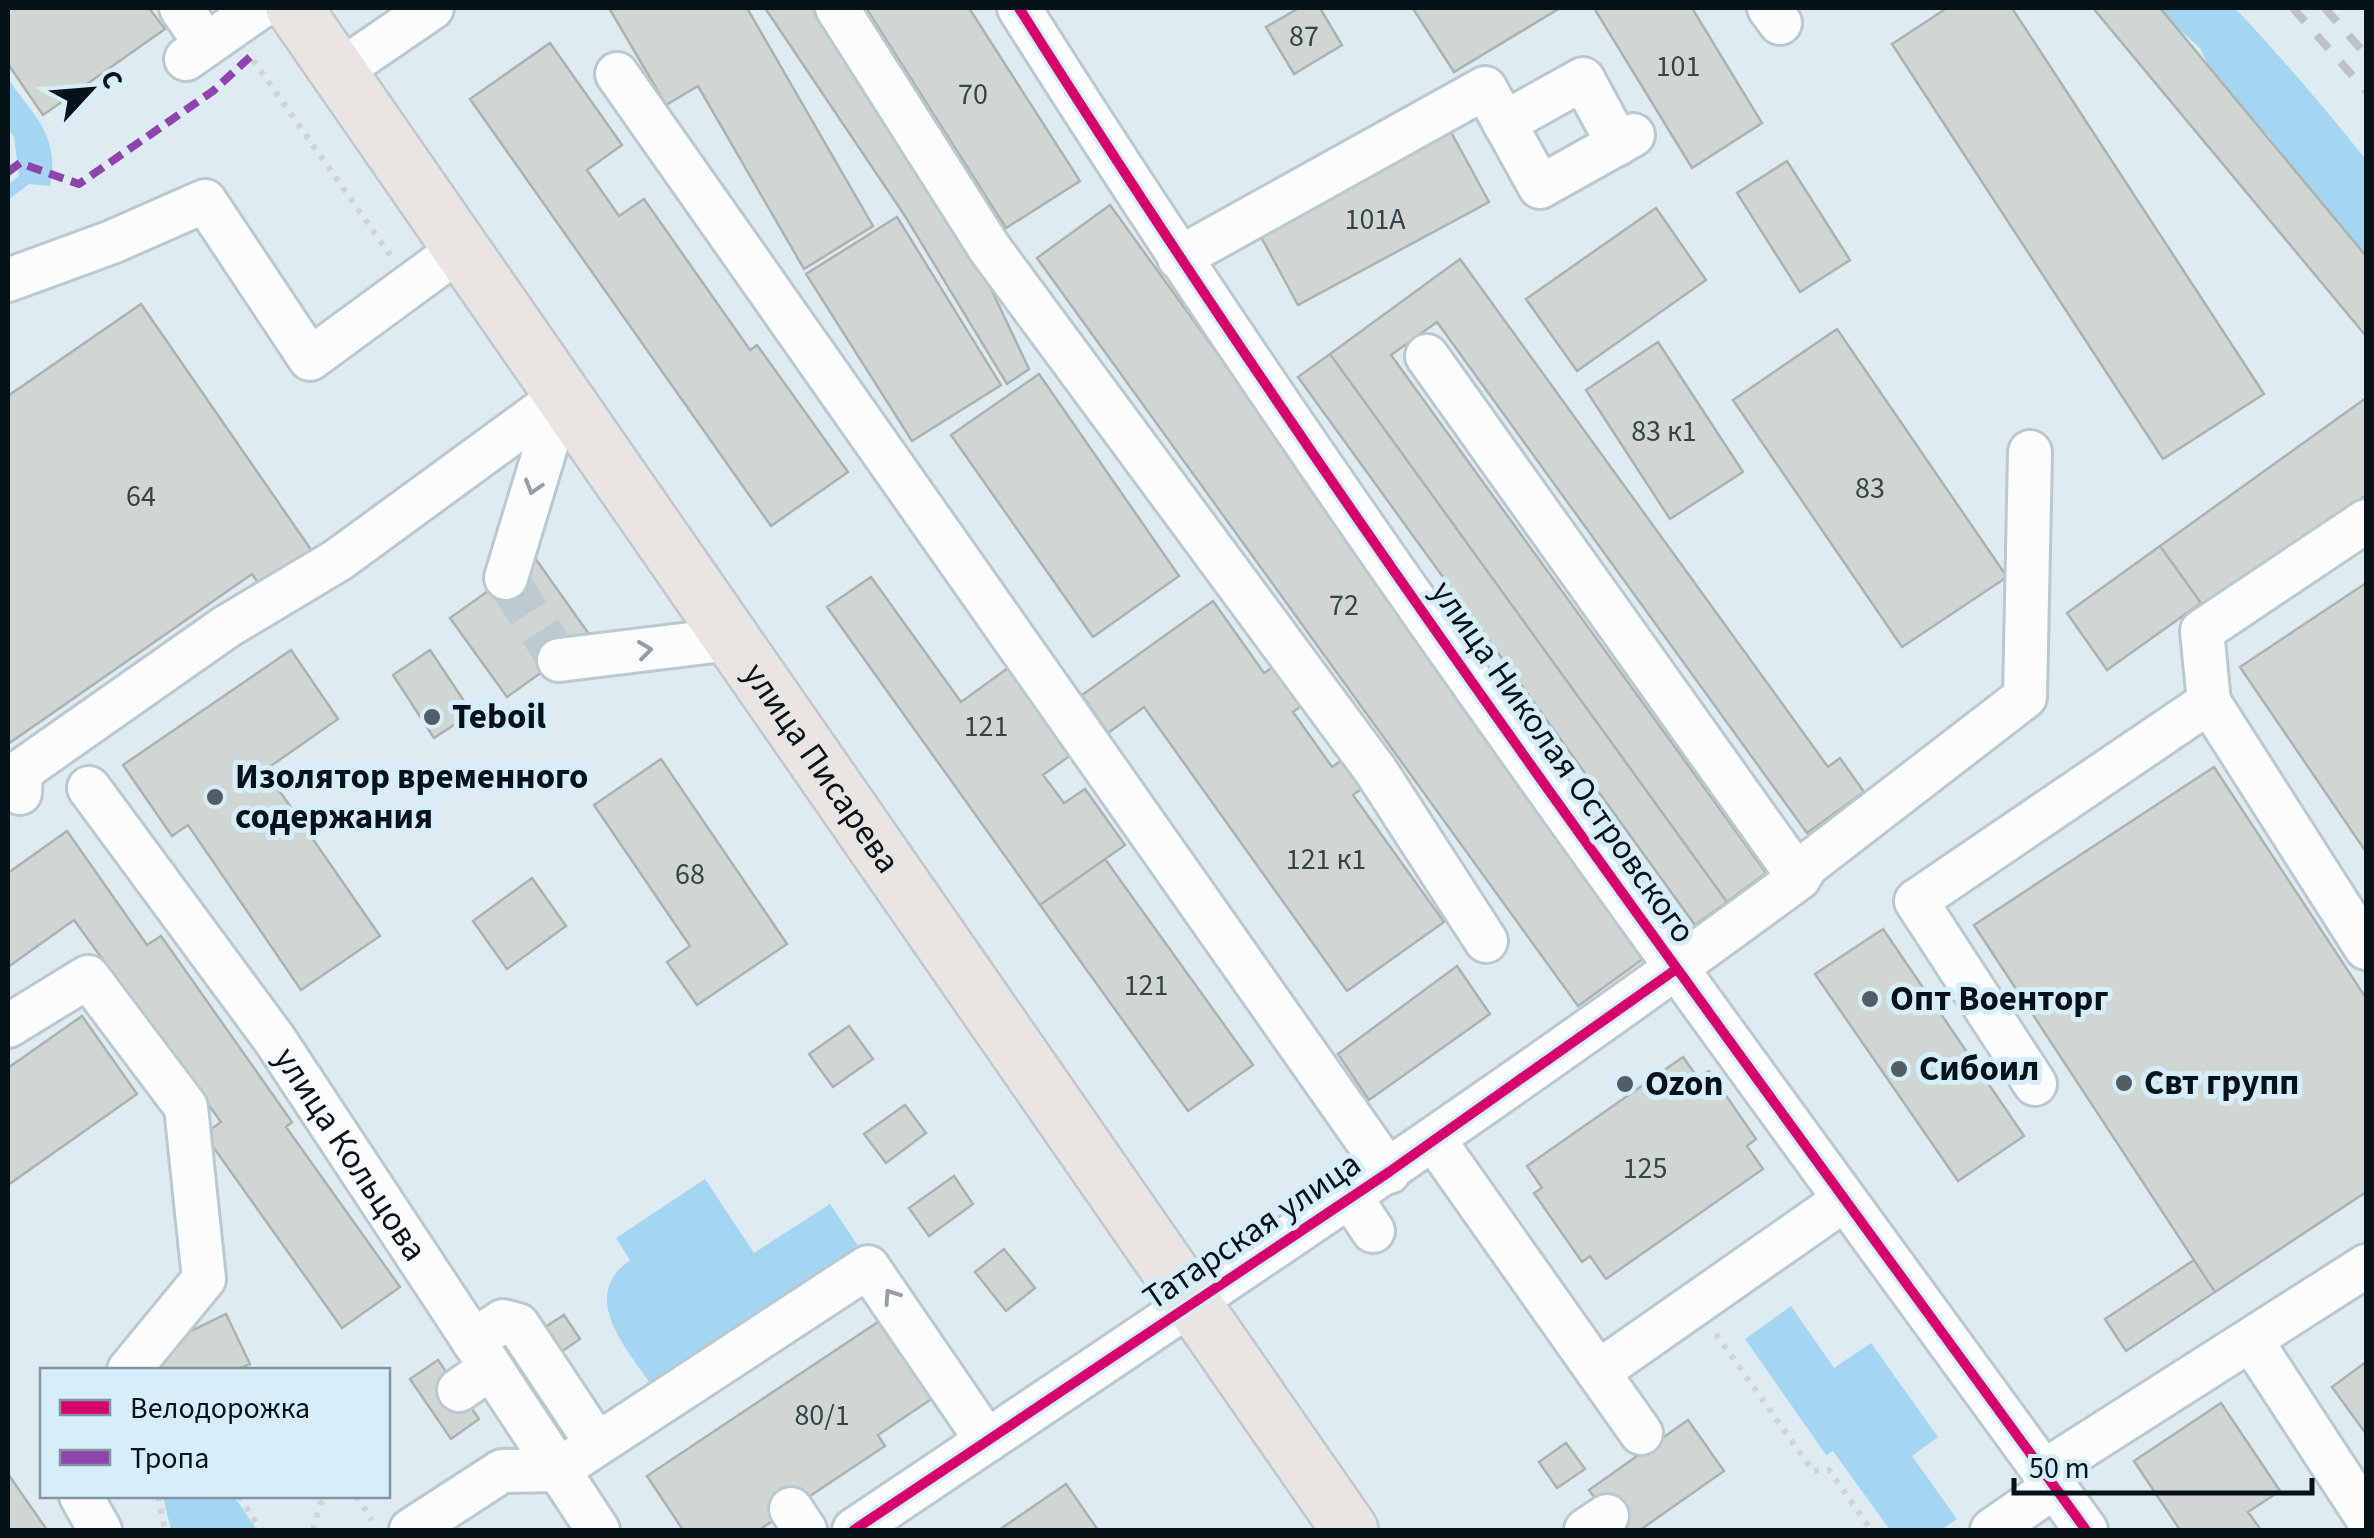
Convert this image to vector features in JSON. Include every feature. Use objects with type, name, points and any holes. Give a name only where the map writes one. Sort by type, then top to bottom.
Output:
[{"type":"main road","name":"улица Писарева","points":[[294,8],[1350,1530]]},
{"type":"street","points":[[181,8],[221,35]]},
{"type":"street","points":[[337,73],[432,8]]},
{"type":"street","points":[[837,8],[990,249],[1376,771],[1486,941]]},
{"type":"street","name":"улица Николая Островского","points":[[1019,8],[1179,258],[1675,970],[2086,1530]]},
{"type":"street","points":[[617,74],[1389,1172]]},
{"type":"street","points":[[1179,258],[1485,88],[1504,123],[1540,187],[1626,140],[1582,80],[1504,123]]},
{"type":"street","points":[[8,280],[112,242],[206,200],[310,359],[460,248]]},
{"type":"street","points":[[1427,356],[1799,878]]},
{"type":"street","points":[[506,578],[561,396]]},
{"type":"street","points":[[20,793],[21,771],[226,628],[338,560],[561,396]]},
{"type":"street","name":"Татарская улица","points":[[854,1530],[1192,1303],[1362,1214],[1389,1172],[1799,878],[1807,866],[2025,697],[2030,452]]},
{"type":"street","points":[[2366,522],[2202,631],[2208,702],[2366,948]]},
{"type":"street","points":[[559,660],[730,639]]},
{"type":"street","points":[[2035,1084],[1916,901],[2208,702]]},
{"type":"street","name":"улица Кольцова","points":[[89,788],[275,1040],[474,1366],[558,1470],[598,1530]]},
{"type":"street","points":[[8,1026],[88,977],[186,1107],[204,1279],[131,1368]]},
{"type":"street","points":[[1434,1140],[1641,1433]]},
{"type":"street","points":[[1598,1372],[1844,1200]]},
{"type":"street","points":[[1992,1530],[2049,1480],[2250,1340],[2366,1266]]},
{"type":"street","points":[[411,1530],[502,1471],[558,1470],[868,1267],[987,1441]]},
{"type":"street","points":[[474,1366],[512,1320],[597,1444]]},
{"type":"street","points":[[2250,1340],[2366,1516]]},
{"type":"street","points":[[82,1498],[100,1530]]},
{"type":"path","points":[[221,35],[411,284]]},
{"type":"path","points":[[1695,1304],[1813,1471],[1828,1470],[1871,1530]]},
{"type":"path","points":[[158,1498],[165,1530]]},
{"type":"path","points":[[244,1498],[261,1530]]},
{"type":"path","points":[[314,1530],[320,1504],[327,1498]]},
{"type":"path","points":[[357,1498],[378,1530]]},
{"type":"shaded area","points":[[2155,8],[2235,8],[2302,82],[2366,160],[2366,255],[2320,209],[2268,135],[2247,121],[2220,90],[2200,48]]},
{"type":"shaded area","points":[[8,79],[43,129],[52,154],[52,169],[50,186],[29,184],[8,200],[8,185],[19,176],[14,136],[8,130]]},
{"type":"shaded area","points":[[705,1179],[754,1253],[830,1204],[859,1247],[652,1386],[612,1323],[608,1290],[615,1275],[630,1260],[616,1238]]},
{"type":"shaded area","points":[[1791,1306],[1834,1368],[1871,1343],[1938,1437],[1912,1456],[1957,1519],[1941,1530],[1890,1530],[1833,1451],[1826,1455],[1745,1339]]},
{"type":"shaded area","points":[[163,1498],[235,1498],[257,1530],[171,1530]]},
{"type":"building","points":[[8,8],[149,8],[165,29],[43,115],[8,64]]},
{"type":"building","points":[[609,8],[747,8],[873,226],[804,269],[698,86],[666,105]]},
{"type":"building","points":[[765,8],[815,8],[976,257],[1029,369],[1007,384],[905,216]]},
{"type":"building","points":[[866,8],[969,8],[1080,181],[1006,228]]},
{"type":"building","points":[[1299,8],[1320,8],[1342,45],[1294,74],[1266,27]]},
{"type":"building","points":[[1560,8],[1454,72],[1414,10]]},
{"type":"building","points":[[1594,8],[1692,8],[1762,123],[1692,168]]},
{"type":"building","points":[[1947,8],[2012,8],[2264,394],[2163,459],[1892,44]]},
{"type":"building","points":[[2093,8],[2160,8],[2366,256],[2366,336]]},
{"type":"building","points":[[550,43],[622,145],[587,170],[619,216],[644,199],[750,350],[757,345],[848,472],[771,526],[470,99]]},
{"type":"building","points":[[1451,132],[1489,202],[1298,305],[1260,235]]},
{"type":"building","points":[[1787,161],[1850,260],[1800,292],[1737,193]]},
{"type":"building","points":[[1110,205],[1651,953],[1578,1006],[1037,258]]},
{"type":"building","points":[[1656,208],[1706,280],[1577,371],[1526,299]]},
{"type":"building","points":[[897,217],[1001,385],[912,441],[806,274]]},
{"type":"building","points":[[1460,259],[1828,767],[1840,758],[1864,792],[1807,833],[1437,322],[1391,355],[1766,873],[1727,902],[1330,354]]},
{"type":"building","points":[[141,304],[314,554],[263,590],[252,574],[8,744],[8,396]]},
{"type":"building","points":[[1837,329],[2007,577],[1902,647],[1733,400]]},
{"type":"building","points":[[1658,342],[1743,472],[1670,519],[1586,390]]},
{"type":"building","points":[[1330,354],[1727,902],[1695,925],[1298,377]]},
{"type":"building","points":[[1039,374],[1179,576],[1093,637],[951,435]]},
{"type":"building","points":[[2366,398],[2366,495],[2206,610],[2160,546]]},
{"type":"building","points":[[2160,546],[2201,603],[2107,670],[2067,613]]},
{"type":"building","points":[[535,558],[591,637],[507,697],[450,618]]},
{"type":"building","points":[[871,577],[961,702],[1015,663],[1078,750],[1043,775],[1064,803],[1085,789],[1125,845],[1040,905],[827,607]]},
{"type":"building","points":[[2366,583],[2366,852],[2240,667]]},
{"type":"building","points":[[1213,601],[1264,673],[1287,657],[1315,696],[1293,712],[1332,767],[1351,754],[1371,782],[1353,795],[1444,922],[1347,991],[1144,707],[1108,733],[1082,695]]},
{"type":"building","name":"Изолятор временного содержания","points":[[291,650],[338,719],[265,770],[380,936],[301,990],[188,825],[172,836],[123,765]]},
{"type":"building","points":[[430,650],[472,713],[434,738],[393,675]]},
{"type":"building","points":[[661,759],[787,944],[697,1005],[667,962],[690,946],[594,805]]},
{"type":"building","points":[[2214,767],[2366,998],[2366,1192],[2215,1292],[1974,925]]},
{"type":"building","points":[[67,831],[147,945],[161,936],[292,1122],[286,1127],[400,1287],[342,1328],[204,1134],[221,1122],[74,920],[8,967],[8,873]]},
{"type":"building","points":[[1105,859],[1253,1065],[1188,1111],[1040,905]]},
{"type":"building","points":[[532,878],[566,926],[507,969],[473,921]]},
{"type":"building","points":[[1883,929],[2024,1136],[1958,1181],[1815,974]]},
{"type":"building","points":[[1457,966],[1490,1014],[1369,1100],[1338,1054]]},
{"type":"building","points":[[82,1016],[137,1094],[8,1185],[8,1068]]},
{"type":"building","points":[[849,1026],[873,1059],[833,1087],[809,1054]]},
{"type":"building","points":[[1683,1057],[1698,1078],[1709,1071],[1756,1139],[1747,1146],[1763,1169],[1606,1279],[1590,1256],[1582,1262],[1534,1193],[1542,1188],[1527,1166]]},
{"type":"building","points":[[905,1105],[926,1133],[886,1163],[864,1134]]},
{"type":"building","points":[[954,1176],[973,1204],[929,1236],[909,1208]]},
{"type":"building","points":[[1004,1249],[1035,1288],[1006,1311],[975,1272]]},
{"type":"building","points":[[2194,1260],[2215,1292],[2126,1351],[2105,1319]]},
{"type":"building","points":[[226,1314],[250,1364],[241,1368],[159,1368],[150,1351]]},
{"type":"building","points":[[564,1315],[580,1339],[555,1356],[539,1331]]},
{"type":"building","points":[[884,1318],[936,1396],[878,1435],[885,1446],[759,1530],[683,1530],[647,1476]]},
{"type":"building","points":[[438,1360],[479,1419],[451,1439],[410,1379]]},
{"type":"building","points":[[2366,1362],[2366,1434],[2332,1387]]},
{"type":"building","points":[[2221,1403],[2280,1491],[2248,1512],[2261,1530],[2180,1530],[2134,1461]]},
{"type":"building","points":[[1688,1420],[1724,1471],[1640,1530],[1618,1530],[1589,1490]]},
{"type":"building","points":[[1566,1443],[1585,1469],[1557,1488],[1539,1462]]},
{"type":"building","points":[[8,1474],[47,1530],[8,1530]]},
{"type":"building","points":[[1066,1484],[1098,1530],[999,1530]]},
{"type":"tunnel","points":[[506,578],[559,660]]},
{"type":"railway","points":[[2293,8],[2366,91]]},
{"type":"railway","points":[[2325,8],[2366,55]]},
{"type":"marked path","points":[[8,172],[20,163],[79,184],[213,91],[250,57]]},
{"type":"cycle path","points":[[1019,8],[1145,203],[1406,588],[1675,966],[2086,1530]]},
{"type":"cycle path","points":[[854,1530],[1389,1172],[1675,970]]},
{"type":"place","name":"Teboil","points":[[432,717]]},
{"type":"place","name":"Изолятор временного содержания","points":[[215,797]]},
{"type":"place","name":"Опт Военторг","points":[[1870,999]]},
{"type":"place","name":"Сибоил","points":[[1899,1069]]},
{"type":"place","name":"Свт групп","points":[[2124,1083]]},
{"type":"place","name":"Ozon","points":[[1625,1084]]}]
